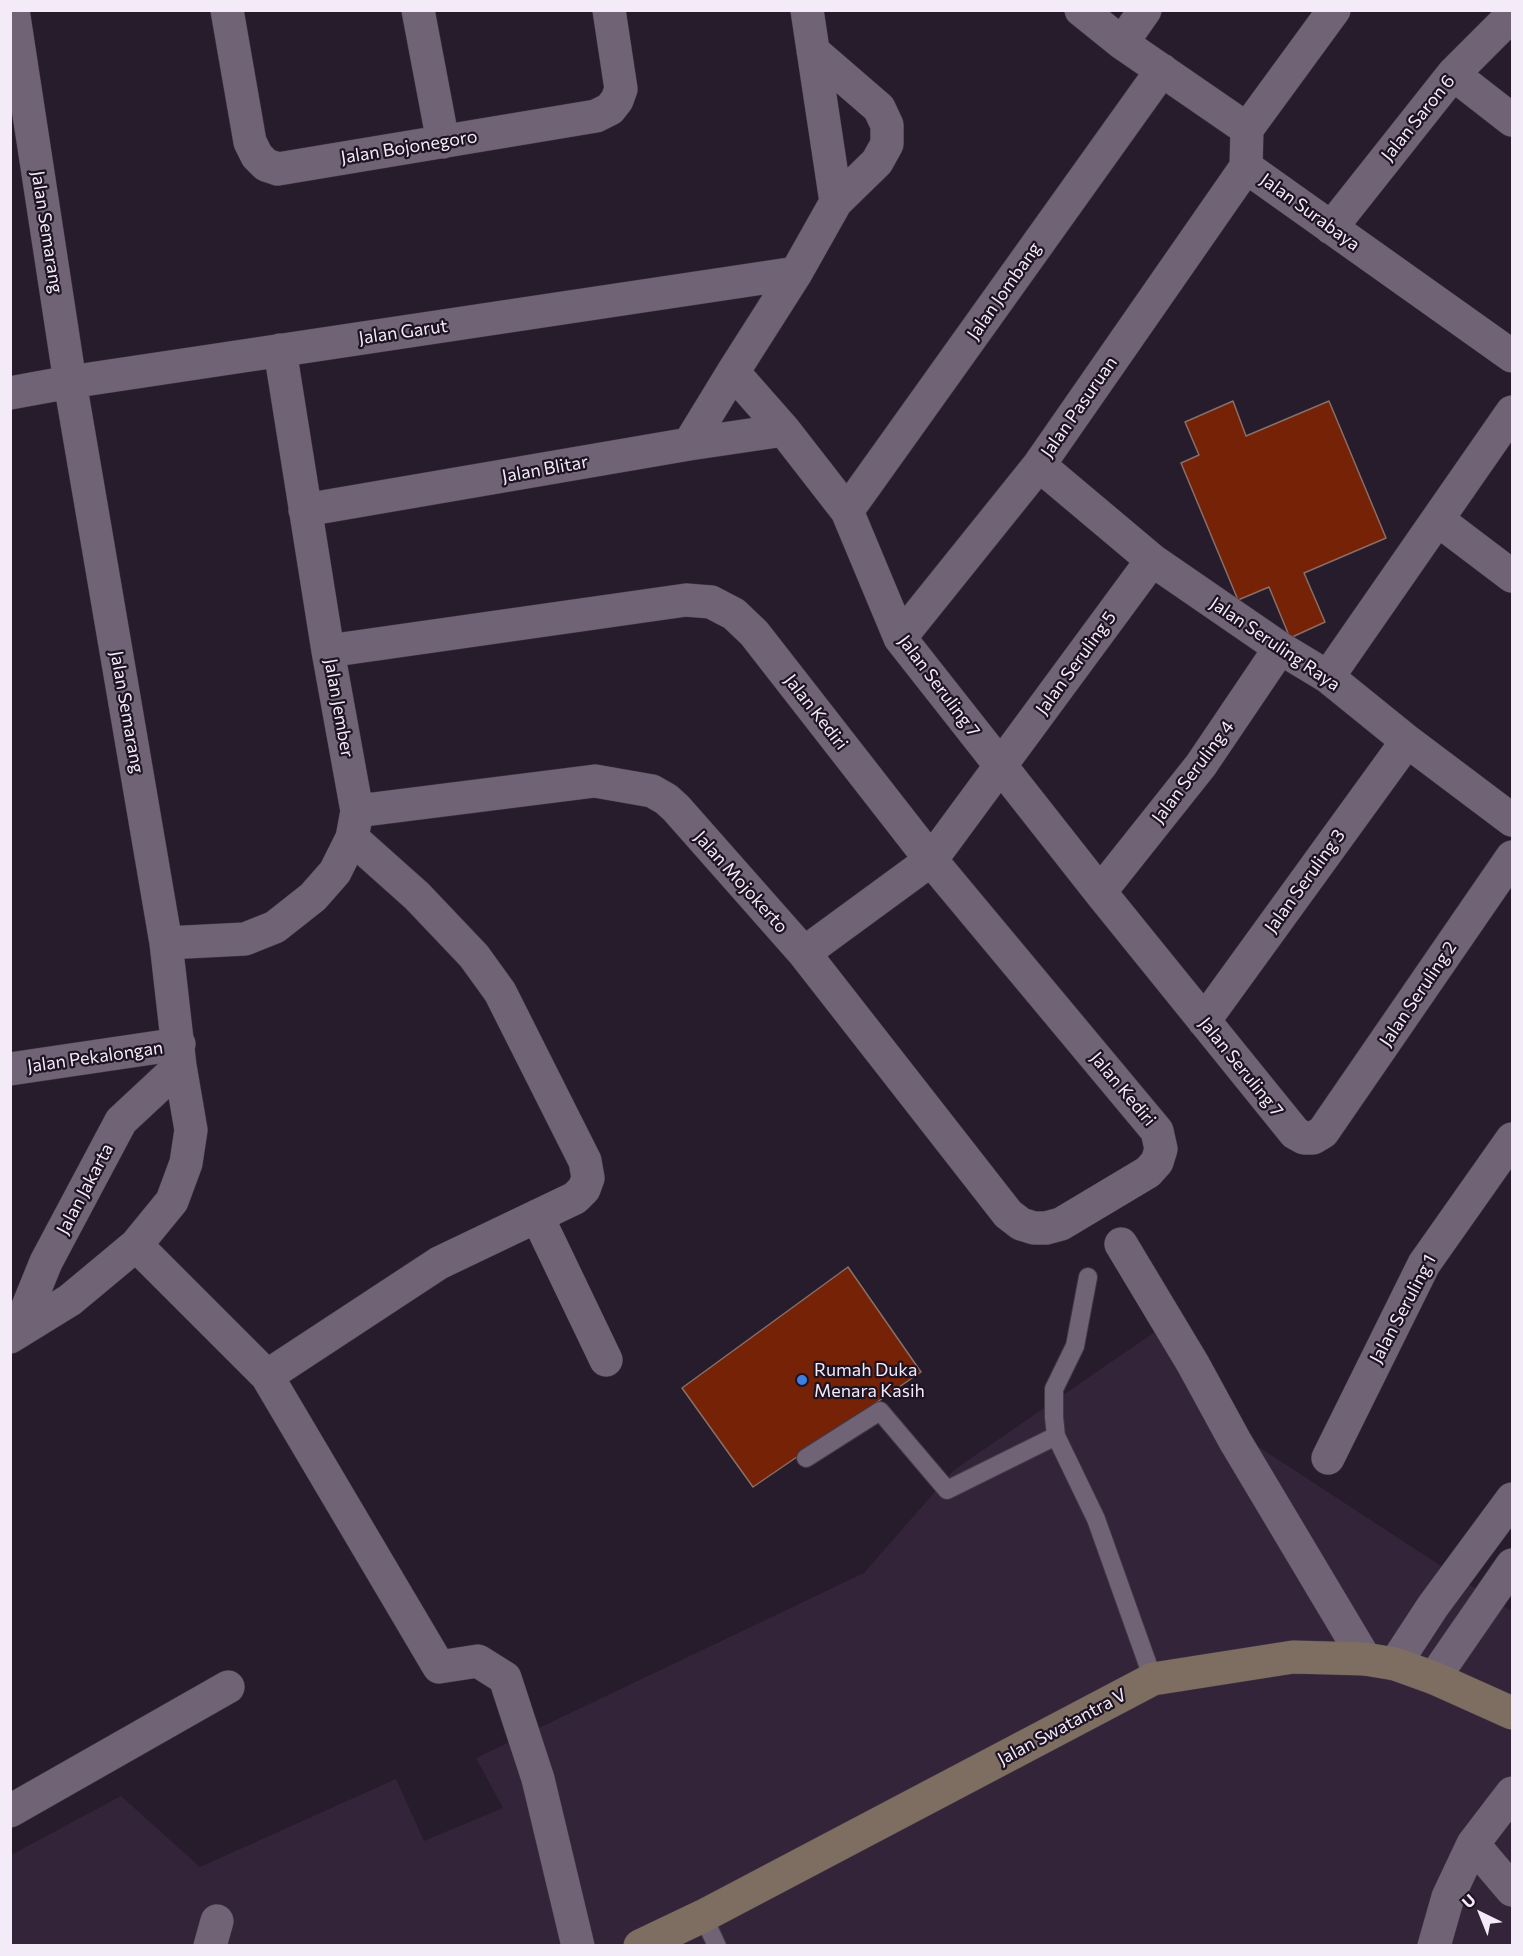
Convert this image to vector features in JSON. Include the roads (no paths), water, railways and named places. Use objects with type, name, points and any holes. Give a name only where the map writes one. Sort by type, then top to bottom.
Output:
[{"type":"main road","name":"Jalan Swatantra V","points":[[640,1946],[703,1916],[1153,1679],[1293,1657],[1380,1661],[1434,1678],[1512,1713]]},
{"type":"street","name":"Jalan Semarang","points":[[13,10],[70,382],[166,943],[179,1055],[191,1130],[186,1162],[172,1201],[136,1245],[70,1300],[14,1334]]},
{"type":"street","name":"Jalan Bojonegoro","points":[[227,10],[250,142],[257,156],[266,165],[278,169],[596,116],[610,109],[617,100],[621,88],[609,10]]},
{"type":"street","points":[[418,10],[443,142]]},
{"type":"street","points":[[807,10],[836,202]]},
{"type":"street","points":[[1081,10],[1122,43],[1247,129],[1335,10]]},
{"type":"street","points":[[1122,43],[1145,10]]},
{"type":"street","name":"Jalan Saron 6","points":[[1331,228],[1453,74],[1512,15]]},
{"type":"street","points":[[689,444],[796,273],[836,202],[877,162],[887,144],[887,125],[879,108],[813,51]]},
{"type":"street","name":"Jalan Jombang","points":[[847,511],[1162,70]]},
{"type":"street","points":[[1453,74],[1512,120]]},
{"type":"street","name":"Jalan Surabaya","points":[[1247,129],[1246,167],[1512,357]]},
{"type":"street","name":"Jalan Pasuruan","points":[[900,638],[1039,465],[1246,167]]},
{"type":"street","name":"Jalan Garut","points":[[10,393],[70,382],[796,273]]},
{"type":"street","name":"Jalan Jember","points":[[280,350],[355,825]]},
{"type":"street","name":"Jalan Seruling 7","points":[[733,372],[784,430],[847,511],[900,638],[1100,892],[1295,1133],[1304,1138],[1313,1138],[1323,1132]]},
{"type":"street","points":[[1328,677],[1512,412]]},
{"type":"street","name":"Jalan Blitar","points":[[305,510],[689,444],[784,430]]},
{"type":"street","name":"Jalan Seruling Raya","points":[[1039,465],[1152,560],[1280,648],[1328,677],[1407,741],[1512,820]]},
{"type":"street","points":[[1438,520],[1512,576]]},
{"type":"street","name":"Jalan Seruling 5","points":[[804,952],[931,860],[1152,560]]},
{"type":"street","name":"Jalan Kediri","points":[[328,651],[687,600],[711,602],[734,614],[754,633],[931,860],[1157,1131],[1161,1149],[1158,1162],[1148,1172],[1061,1224],[1034,1228],[1021,1224],[1008,1214]]},
{"type":"street","name":"Jalan Seruling 4","points":[[1100,892],[1201,765],[1280,648]]},
{"type":"street","name":"Jalan Seruling 3","points":[[1204,1021],[1407,741]]},
{"type":"street","name":"Jalan Mojokerto","points":[[355,825],[596,781],[652,791],[666,799],[804,952],[1008,1214]]},
{"type":"street","points":[[166,943],[245,939],[275,927],[313,897],[335,872],[355,825],[417,896],[474,956],[501,992],[585,1161],[588,1178],[584,1190],[575,1198],[439,1263],[267,1376]]},
{"type":"street","name":"Jalan Seruling 2","points":[[1323,1132],[1512,857]]},
{"type":"street","name":"Jalan Pekalongan","points":[[10,1069],[179,1055]]},
{"type":"street","name":"Jalan Jakarta","points":[[14,1334],[46,1262],[121,1122],[179,1055]]},
{"type":"street","name":"Jalan Seruling 1","points":[[1328,1458],[1424,1263],[1512,1139]]},
{"type":"street","points":[[537,1216],[606,1360]]},
{"type":"street","points":[[1121,1244],[1246,1460],[1380,1661],[1433,1606],[1512,1499]]},
{"type":"street","points":[[136,1245],[267,1376],[439,1667],[478,1661],[505,1677],[538,1779],[578,1946]]},
{"type":"street","points":[[1434,1678],[1512,1566]]},
{"type":"street","points":[[10,1811],[228,1687]]},
{"type":"street","points":[[1434,1946],[1448,1898],[1473,1844],[1512,1793]]},
{"type":"street","points":[[1473,1844],[1512,1890]]},
{"type":"lane","points":[[1088,1277],[1075,1346],[1054,1389],[1056,1436],[1096,1519],[1153,1679]]},
{"type":"lane","points":[[806,1458],[880,1411],[947,1490],[1056,1436]]},
{"type":"lane","points":[[703,1916],[717,1946]]},
{"type":"place","name":"Rumah Duka Menara Kasih","points":[[802,1380]]}]
